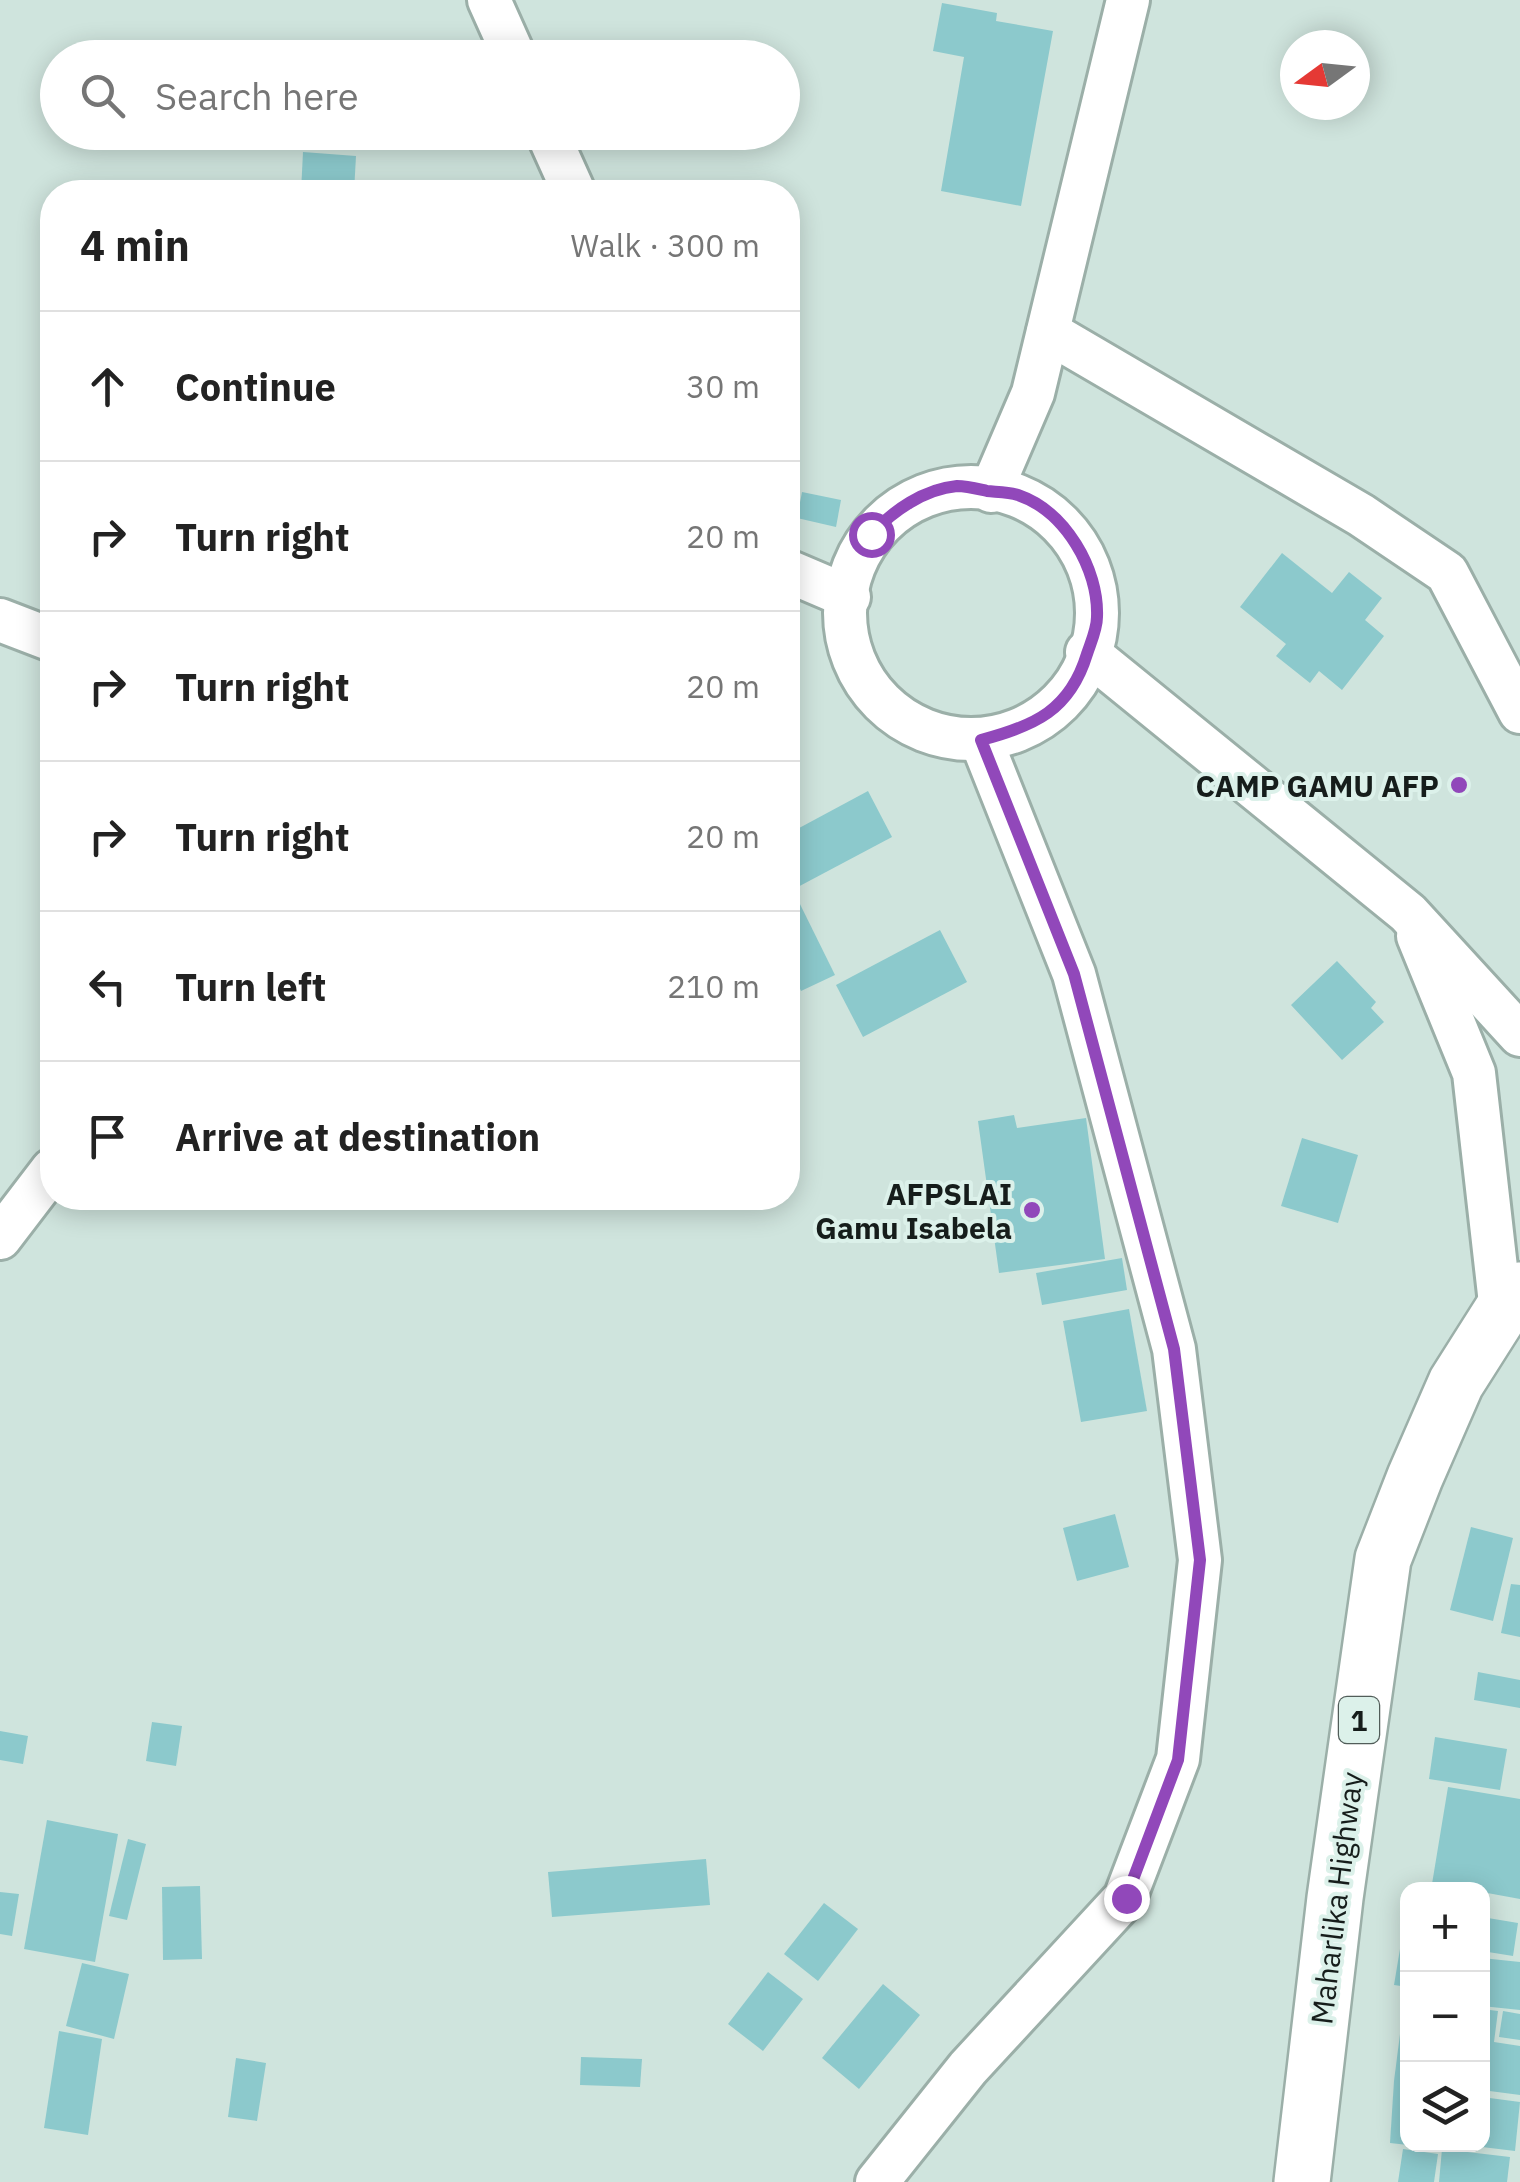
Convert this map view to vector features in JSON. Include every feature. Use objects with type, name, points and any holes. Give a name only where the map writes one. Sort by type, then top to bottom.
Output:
[{"type":"highway","name":"Maharlika Highway","points":[[1302,2182],[1335,1898],[1384,1559],[1414,1477],[1456,1383],[1510,1301]]},
{"type":"street","points":[[490,0],[507,40]]},
{"type":"street","points":[[992,491],[1034,393],[1128,0]]},
{"type":"street","points":[[556,150],[569,180]]},
{"type":"street","points":[[1048,332],[1362,516],[1447,573],[1520,712]]},
{"type":"street","points":[[958,486],[992,491],[1019,496],[1057,520],[1082,554],[1096,595],[1097,621],[1079,680],[1050,713],[1024,729],[981,740],[940,736],[900,718],[877,699],[854,662],[845,632],[850,573],[871,534],[888,516],[926,494],[958,486]]},
{"type":"street","points":[[800,576],[848,597]]},
{"type":"street","points":[[0,620],[40,635]]},
{"type":"street","points":[[1088,652],[1408,912],[1520,1035]]},
{"type":"street","points":[[876,2182],[968,2068],[1126,1898],[1178,1760],[1200,1560],[1174,1349],[1074,974],[981,740]]},
{"type":"street","points":[[1408,912],[1474,1073],[1510,1301]]},
{"type":"street","points":[[0,1238],[40,1186]]},
{"type":"building","points":[[942,3],[997,13],[996,21],[1053,31],[1021,206],[941,191],[964,57],[933,51]]},
{"type":"building","points":[[303,152],[356,156],[355,180],[302,180]]},
{"type":"building","points":[[802,492],[841,500],[836,527],[800,519]]},
{"type":"building","points":[[1282,553],[1332,593],[1349,572],[1382,598],[1365,620],[1384,636],[1342,690],[1319,671],[1310,683],[1276,656],[1286,644],[1240,607]]},
{"type":"building","points":[[868,791],[892,837],[800,886],[800,828]]},
{"type":"building","points":[[800,904],[835,975],[800,989]]},
{"type":"building","points":[[940,930],[967,982],[863,1037],[836,985]]},
{"type":"building","points":[[1337,961],[1376,1002],[1371,1008],[1384,1022],[1342,1060],[1291,1005]]},
{"type":"building","points":[[1014,1115],[1017,1128],[1086,1118],[1105,1259],[999,1273],[978,1121]]},
{"type":"building","points":[[1302,1138],[1358,1155],[1338,1223],[1281,1206]]},
{"type":"building","points":[[1122,1258],[1127,1290],[1042,1305],[1036,1273]]},
{"type":"building","points":[[1129,1309],[1147,1411],[1081,1422],[1063,1321]]},
{"type":"building","points":[[1115,1514],[1129,1567],[1077,1581],[1063,1528]]},
{"type":"building","points":[[1471,1527],[1513,1538],[1493,1621],[1450,1610]]},
{"type":"building","points":[[1511,1584],[1520,1585],[1520,1637],[1501,1633]]},
{"type":"building","points":[[1478,1672],[1520,1680],[1520,1708],[1474,1700]]},
{"type":"building","points":[[152,1722],[182,1726],[176,1766],[146,1761]]},
{"type":"building","points":[[0,1731],[28,1736],[23,1764],[0,1760]]},
{"type":"building","points":[[1435,1737],[1507,1749],[1500,1790],[1429,1779]]},
{"type":"building","points":[[1448,1787],[1520,1799],[1520,1899],[1490,1893],[1490,1882],[1432,1882]]},
{"type":"building","points":[[47,1820],[118,1834],[95,1962],[24,1949]]},
{"type":"building","points":[[128,1839],[146,1844],[127,1920],[109,1916]]},
{"type":"building","points":[[706,1859],[710,1905],[552,1917],[548,1872]]},
{"type":"building","points":[[200,1886],[202,1959],[163,1960],[162,1887]]},
{"type":"building","points":[[0,1892],[19,1894],[12,1936],[0,1934]]},
{"type":"building","points":[[824,1903],[858,1929],[818,1981],[784,1954]]},
{"type":"building","points":[[1490,1918],[1518,1923],[1513,1956],[1490,1952]]},
{"type":"building","points":[[1400,1949],[1400,1986],[1394,1985]]},
{"type":"building","points":[[1490,1959],[1520,1962],[1520,2010],[1490,2007]]},
{"type":"building","points":[[82,1963],[129,1974],[114,2039],[66,2026]]},
{"type":"building","points":[[768,1972],[803,1999],[763,2051],[728,2024]]},
{"type":"building","points":[[883,1984],[920,2015],[859,2089],[822,2058]]},
{"type":"building","points":[[1490,2010],[1498,2011],[1494,2042],[1520,2046],[1520,2095],[1490,2091]]},
{"type":"building","points":[[1503,2011],[1520,2014],[1520,2040],[1499,2037]]},
{"type":"building","points":[[59,2031],[102,2039],[88,2135],[44,2128]]},
{"type":"building","points":[[1400,2034],[1400,2144],[1390,2143]]},
{"type":"building","points":[[581,2057],[642,2059],[640,2087],[580,2085]]},
{"type":"building","points":[[236,2058],[266,2063],[257,2121],[228,2117]]},
{"type":"building","points":[[1490,2098],[1520,2102],[1515,2151],[1490,2148]]},
{"type":"building","points":[[1403,2152],[1438,2154],[1434,2182],[1398,2182]]},
{"type":"building","points":[[1442,2152],[1510,2157],[1507,2182],[1439,2182]]},
{"type":"place","name":"CAMP GAMU AFP","points":[[1459,785]]},
{"type":"place","name":"AFPSLAI Gamu Isabela","points":[[1032,1210]]},
{"type":"route","points":[[871,534],[888,516],[926,494],[958,486],[1019,496],[1057,520],[1082,554],[1096,595],[1097,621],[1079,680],[1050,713],[1024,729],[981,740],[1074,974],[1174,1349],[1200,1560],[1178,1760],[1126,1898]]}]
